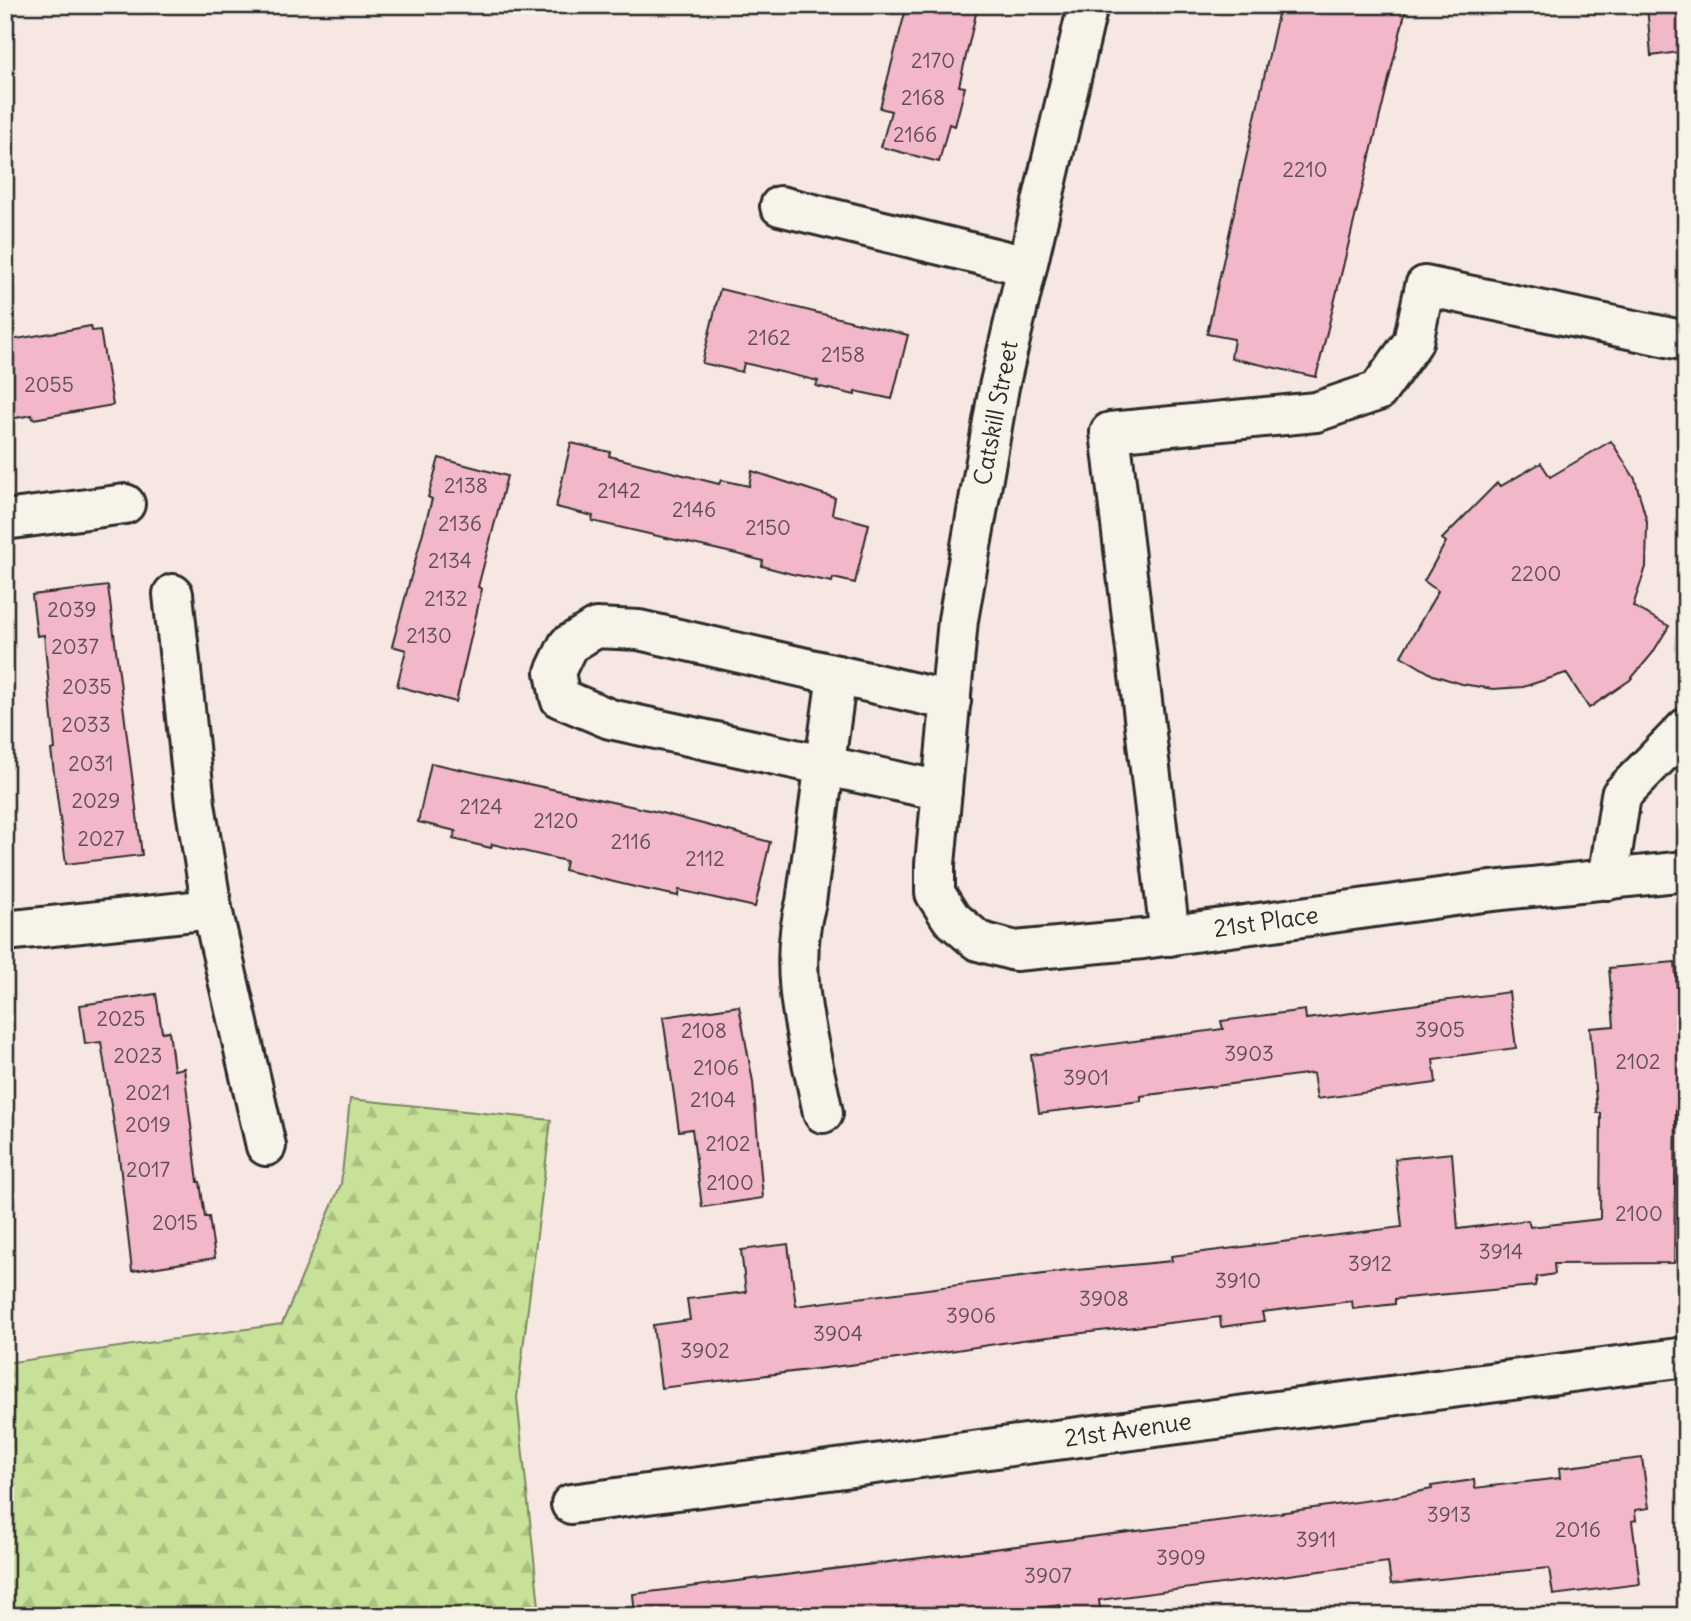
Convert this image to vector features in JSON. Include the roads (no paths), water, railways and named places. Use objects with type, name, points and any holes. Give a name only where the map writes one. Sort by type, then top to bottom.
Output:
[{"type":"street","name":"Catskill Street","points":[[941,808],[958,620],[999,387],[1088,5]]},
{"type":"street","points":[[780,206],[1027,266]]},
{"type":"street","points":[[1170,936],[1110,432],[1316,412],[1378,391],[1413,342],[1425,286],[1686,341]]},
{"type":"street","points":[[5,520],[125,504]]},
{"type":"street","points":[[173,594],[195,804],[212,909],[266,1146]]},
{"type":"street","points":[[941,808],[824,765],[610,719],[560,698],[555,672],[568,645],[596,628],[639,630],[951,701]]},
{"type":"street","points":[[823,1113],[796,973],[799,926],[806,902],[837,675]]},
{"type":"street","points":[[1608,880],[1621,795],[1686,728]]},
{"type":"street","name":"21st Place","points":[[941,808],[935,893],[951,918],[978,941],[1015,951],[1170,936],[1483,891],[1686,872]]},
{"type":"street","points":[[5,931],[212,909]]},
{"type":"street","name":"21st Avenue","points":[[571,1504],[1686,1357]]}]
